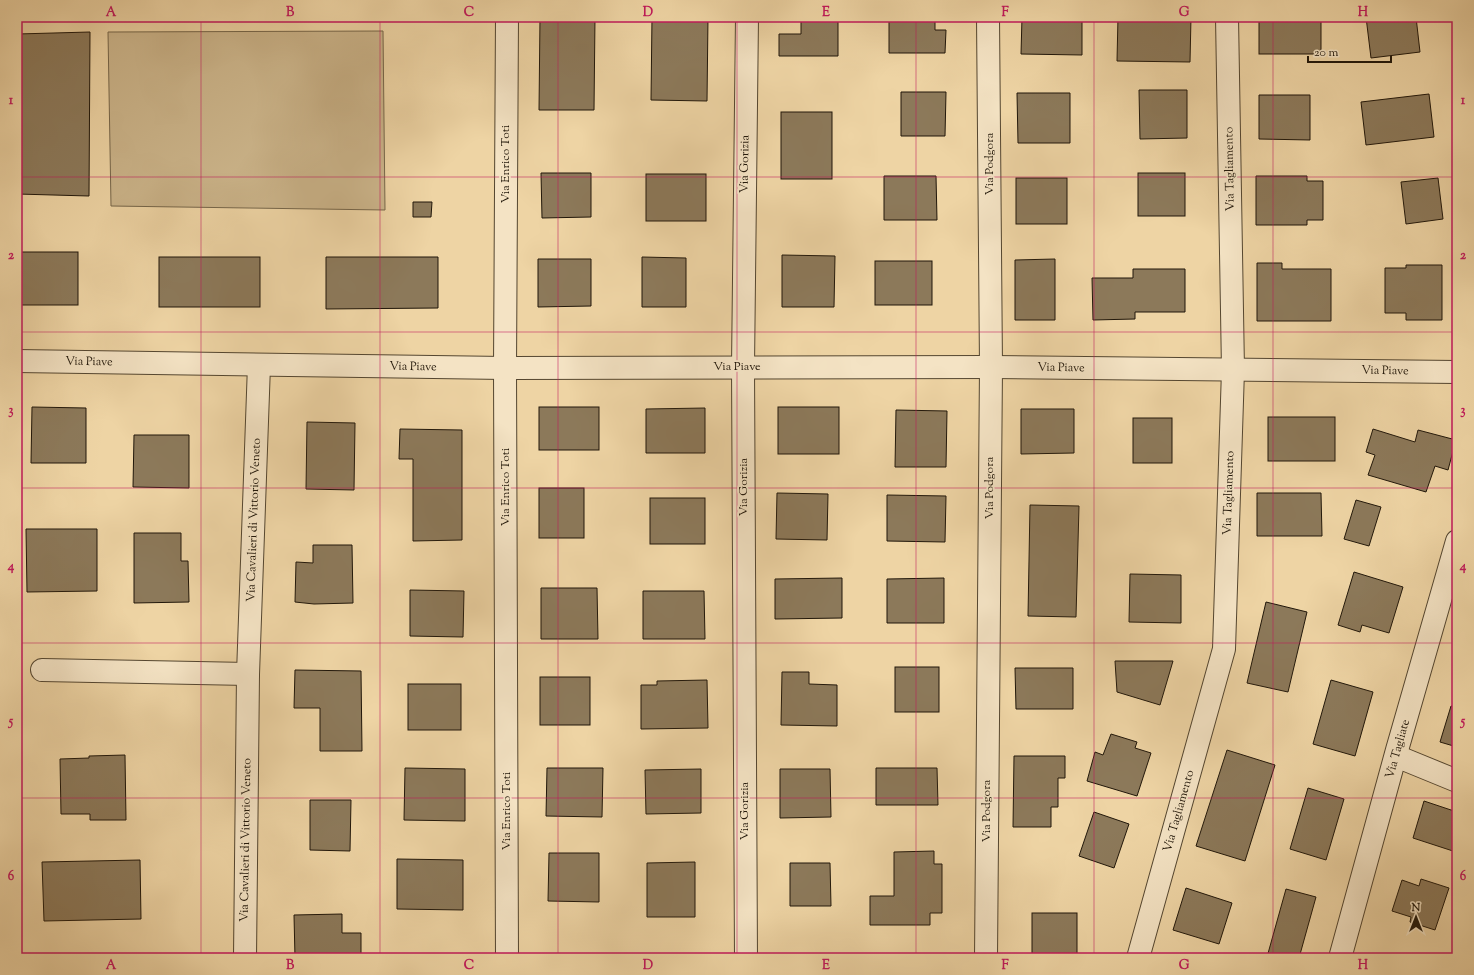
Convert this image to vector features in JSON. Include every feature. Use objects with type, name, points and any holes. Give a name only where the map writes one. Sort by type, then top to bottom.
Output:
[{"type":"street","name":"Via Enrico Toti","points":[[507,17],[507,958]]},
{"type":"street","name":"Via Gorizia","points":[[746,958],[743,367],[747,17]]},
{"type":"street","name":"Via Podgora","points":[[986,958],[991,367],[988,17]]},
{"type":"street","name":"Via Tagliamento","points":[[1138,958],[1224,648],[1233,370],[1227,17]]},
{"type":"street","name":"Via Piave","points":[[17,361],[506,368],[991,367],[1457,372]]},
{"type":"street","name":"Via Cavalieri di Vittorio Veneto","points":[[245,958],[248,674],[259,365]]},
{"type":"street","name":"Via Tagliate","points":[[1340,958],[1396,756],[1451,584],[1457,541]]},
{"type":"street","points":[[42,670],[248,674]]},
{"type":"street","points":[[1396,756],[1457,781]]},
{"type":"shaded area","points":[[383,31],[385,210],[111,206],[108,32]]},
{"type":"building","points":[[540,17],[595,17],[594,110],[539,110]]},
{"type":"building","points":[[652,17],[708,17],[707,101],[651,100]]},
{"type":"building","points":[[801,17],[838,17],[838,56],[779,56],[779,34],[801,34]]},
{"type":"building","points":[[889,17],[935,17],[935,30],[946,30],[945,53],[889,53]]},
{"type":"building","points":[[1022,17],[1082,17],[1082,55],[1021,54]]},
{"type":"building","points":[[1118,17],[1191,17],[1190,62],[1117,61]]},
{"type":"building","points":[[1259,17],[1321,17],[1321,54],[1259,54]]},
{"type":"building","points":[[1366,17],[1416,17],[1420,52],[1371,58]]},
{"type":"building","points":[[90,32],[89,196],[17,194],[17,34]]},
{"type":"building","points":[[1139,90],[1187,90],[1187,138],[1140,139]]},
{"type":"building","points":[[901,92],[946,92],[945,136],[901,136]]},
{"type":"building","points":[[1017,93],[1070,93],[1070,143],[1018,143]]},
{"type":"building","points":[[1429,94],[1434,137],[1366,145],[1361,102]]},
{"type":"building","points":[[1259,95],[1310,95],[1310,140],[1259,139]]},
{"type":"building","points":[[781,112],[832,112],[832,179],[781,179]]},
{"type":"building","points":[[541,173],[591,173],[591,217],[542,218]]},
{"type":"building","points":[[1138,173],[1185,173],[1185,216],[1138,216]]},
{"type":"building","points":[[646,174],[706,174],[706,221],[646,221]]},
{"type":"building","points":[[884,176],[936,176],[937,220],[884,220]]},
{"type":"building","points":[[1256,176],[1307,176],[1307,181],[1323,181],[1323,220],[1307,220],[1307,225],[1256,225]]},
{"type":"building","points":[[1016,178],[1067,178],[1067,224],[1016,224]]},
{"type":"building","points":[[1438,178],[1443,219],[1406,224],[1401,182]]},
{"type":"building","points":[[413,202],[432,202],[431,217],[413,217]]},
{"type":"building","points":[[17,252],[78,252],[78,305],[17,305]]},
{"type":"building","points":[[782,255],[835,256],[834,307],[782,307]]},
{"type":"building","points":[[159,257],[260,257],[260,307],[159,307]]},
{"type":"building","points":[[326,257],[438,257],[438,308],[326,309]]},
{"type":"building","points":[[642,257],[686,258],[686,307],[642,307]]},
{"type":"building","points":[[538,259],[591,259],[591,306],[538,307]]},
{"type":"building","points":[[1055,259],[1055,320],[1015,320],[1015,260]]},
{"type":"building","points":[[875,261],[932,261],[932,305],[875,305]]},
{"type":"building","points":[[1257,263],[1282,263],[1282,269],[1331,269],[1331,321],[1257,321]]},
{"type":"building","points":[[1406,265],[1442,265],[1442,320],[1406,320],[1406,313],[1385,313],[1385,268],[1406,268]]},
{"type":"building","points":[[1133,269],[1185,269],[1185,312],[1135,312],[1135,319],[1093,320],[1092,278],[1133,278]]},
{"type":"building","points":[[32,407],[86,408],[86,463],[31,463]]},
{"type":"building","points":[[539,407],[599,407],[599,450],[539,450]]},
{"type":"building","points":[[778,407],[839,407],[839,454],[778,454]]},
{"type":"building","points":[[705,408],[705,453],[646,453],[646,409]]},
{"type":"building","points":[[1021,409],[1074,409],[1074,453],[1021,454]]},
{"type":"building","points":[[896,410],[947,411],[946,467],[895,467]]},
{"type":"building","points":[[1268,417],[1335,417],[1335,461],[1268,461]]},
{"type":"building","points":[[1133,418],[1172,418],[1172,463],[1133,463]]},
{"type":"building","points":[[307,422],[355,423],[354,490],[306,489]]},
{"type":"building","points":[[400,429],[462,430],[462,540],[413,541],[413,459],[399,459]]},
{"type":"building","points":[[1373,429],[1415,442],[1418,430],[1456,440],[1448,470],[1435,466],[1426,492],[1368,475],[1375,455],[1366,452]]},
{"type":"building","points":[[134,435],[189,435],[189,488],[133,487]]},
{"type":"building","points":[[539,488],[584,488],[584,538],[539,538]]},
{"type":"building","points":[[777,493],[828,494],[827,540],[776,539]]},
{"type":"building","points":[[1257,493],[1321,493],[1322,536],[1257,536]]},
{"type":"building","points":[[887,495],[946,496],[945,542],[887,541]]},
{"type":"building","points":[[650,498],[705,498],[705,544],[650,544]]},
{"type":"building","points":[[1356,500],[1381,507],[1369,546],[1344,539]]},
{"type":"building","points":[[1030,505],[1079,506],[1076,617],[1028,616]]},
{"type":"building","points":[[26,529],[97,529],[97,591],[27,592]]},
{"type":"building","points":[[134,533],[181,533],[181,561],[188,561],[189,602],[134,603]]},
{"type":"building","points":[[313,545],[352,545],[353,603],[314,604],[295,602],[296,562],[313,563]]},
{"type":"building","points":[[1354,572],[1403,587],[1389,633],[1362,625],[1360,632],[1338,625]]},
{"type":"building","points":[[1130,574],[1181,575],[1181,623],[1129,622]]},
{"type":"building","points":[[842,578],[842,618],[775,619],[775,579]]},
{"type":"building","points":[[944,578],[944,623],[887,623],[887,579]]},
{"type":"building","points":[[541,588],[597,588],[598,639],[541,639]]},
{"type":"building","points":[[410,590],[464,591],[463,637],[410,636]]},
{"type":"building","points":[[643,591],[704,591],[705,639],[643,639]]},
{"type":"building","points":[[1266,602],[1307,612],[1288,692],[1247,683]]},
{"type":"building","points":[[1115,661],[1173,661],[1160,705],[1117,692]]},
{"type":"building","points":[[895,667],[939,667],[939,712],[895,712]]},
{"type":"building","points":[[1015,668],[1073,668],[1073,709],[1016,709]]},
{"type":"building","points":[[295,670],[361,671],[362,751],[320,751],[320,708],[294,708]]},
{"type":"building","points":[[782,672],[809,672],[809,684],[837,685],[837,726],[781,725]]},
{"type":"building","points":[[540,677],[590,677],[590,725],[540,725]]},
{"type":"building","points":[[707,680],[708,728],[641,729],[641,685],[657,685],[657,681]]},
{"type":"building","points":[[1331,680],[1373,692],[1355,756],[1313,744]]},
{"type":"building","points":[[408,684],[461,684],[461,730],[408,730]]},
{"type":"building","points":[[1451,706],[1457,707],[1457,747],[1440,742]]},
{"type":"building","points":[[1111,734],[1137,742],[1135,748],[1151,753],[1137,796],[1087,781],[1095,752],[1103,755]]},
{"type":"building","points":[[1227,750],[1275,765],[1245,861],[1196,846]]},
{"type":"building","points":[[125,755],[126,820],[90,820],[90,814],[61,814],[60,759],[89,758],[89,756]]},
{"type":"building","points":[[1014,756],[1065,756],[1065,778],[1058,778],[1058,807],[1051,807],[1051,827],[1013,827]]},
{"type":"building","points":[[405,768],[465,769],[465,821],[404,820]]},
{"type":"building","points":[[547,768],[603,768],[602,817],[546,816]]},
{"type":"building","points":[[876,768],[937,768],[938,805],[876,805]]},
{"type":"building","points":[[701,769],[701,813],[646,814],[645,770]]},
{"type":"building","points":[[780,769],[830,769],[831,817],[780,818]]},
{"type":"building","points":[[1308,788],[1344,799],[1326,860],[1290,849]]},
{"type":"building","points":[[310,800],[351,800],[350,851],[310,850]]},
{"type":"building","points":[[1424,801],[1457,812],[1456,852],[1413,838]]},
{"type":"building","points":[[1094,812],[1129,824],[1114,868],[1079,856]]},
{"type":"building","points":[[934,851],[934,864],[942,864],[942,913],[930,913],[930,925],[870,925],[870,896],[894,896],[894,852]]},
{"type":"building","points":[[549,853],[599,853],[599,902],[548,901]]},
{"type":"building","points":[[397,859],[463,860],[463,910],[397,909]]},
{"type":"building","points":[[140,860],[141,919],[44,921],[42,862]]},
{"type":"building","points":[[695,862],[695,917],[647,917],[647,863]]},
{"type":"building","points":[[790,863],[830,863],[831,906],[790,906]]},
{"type":"building","points":[[1421,879],[1449,888],[1435,930],[1410,922],[1411,917],[1392,911],[1402,880],[1419,886]]},
{"type":"building","points":[[1186,888],[1232,903],[1219,944],[1173,930]]},
{"type":"building","points":[[1286,889],[1316,897],[1299,958],[1268,958],[1267,957]]},
{"type":"building","points":[[1032,913],[1077,913],[1077,958],[1032,958]]},
{"type":"building","points":[[342,914],[342,933],[361,933],[361,958],[295,958],[294,915]]}]
